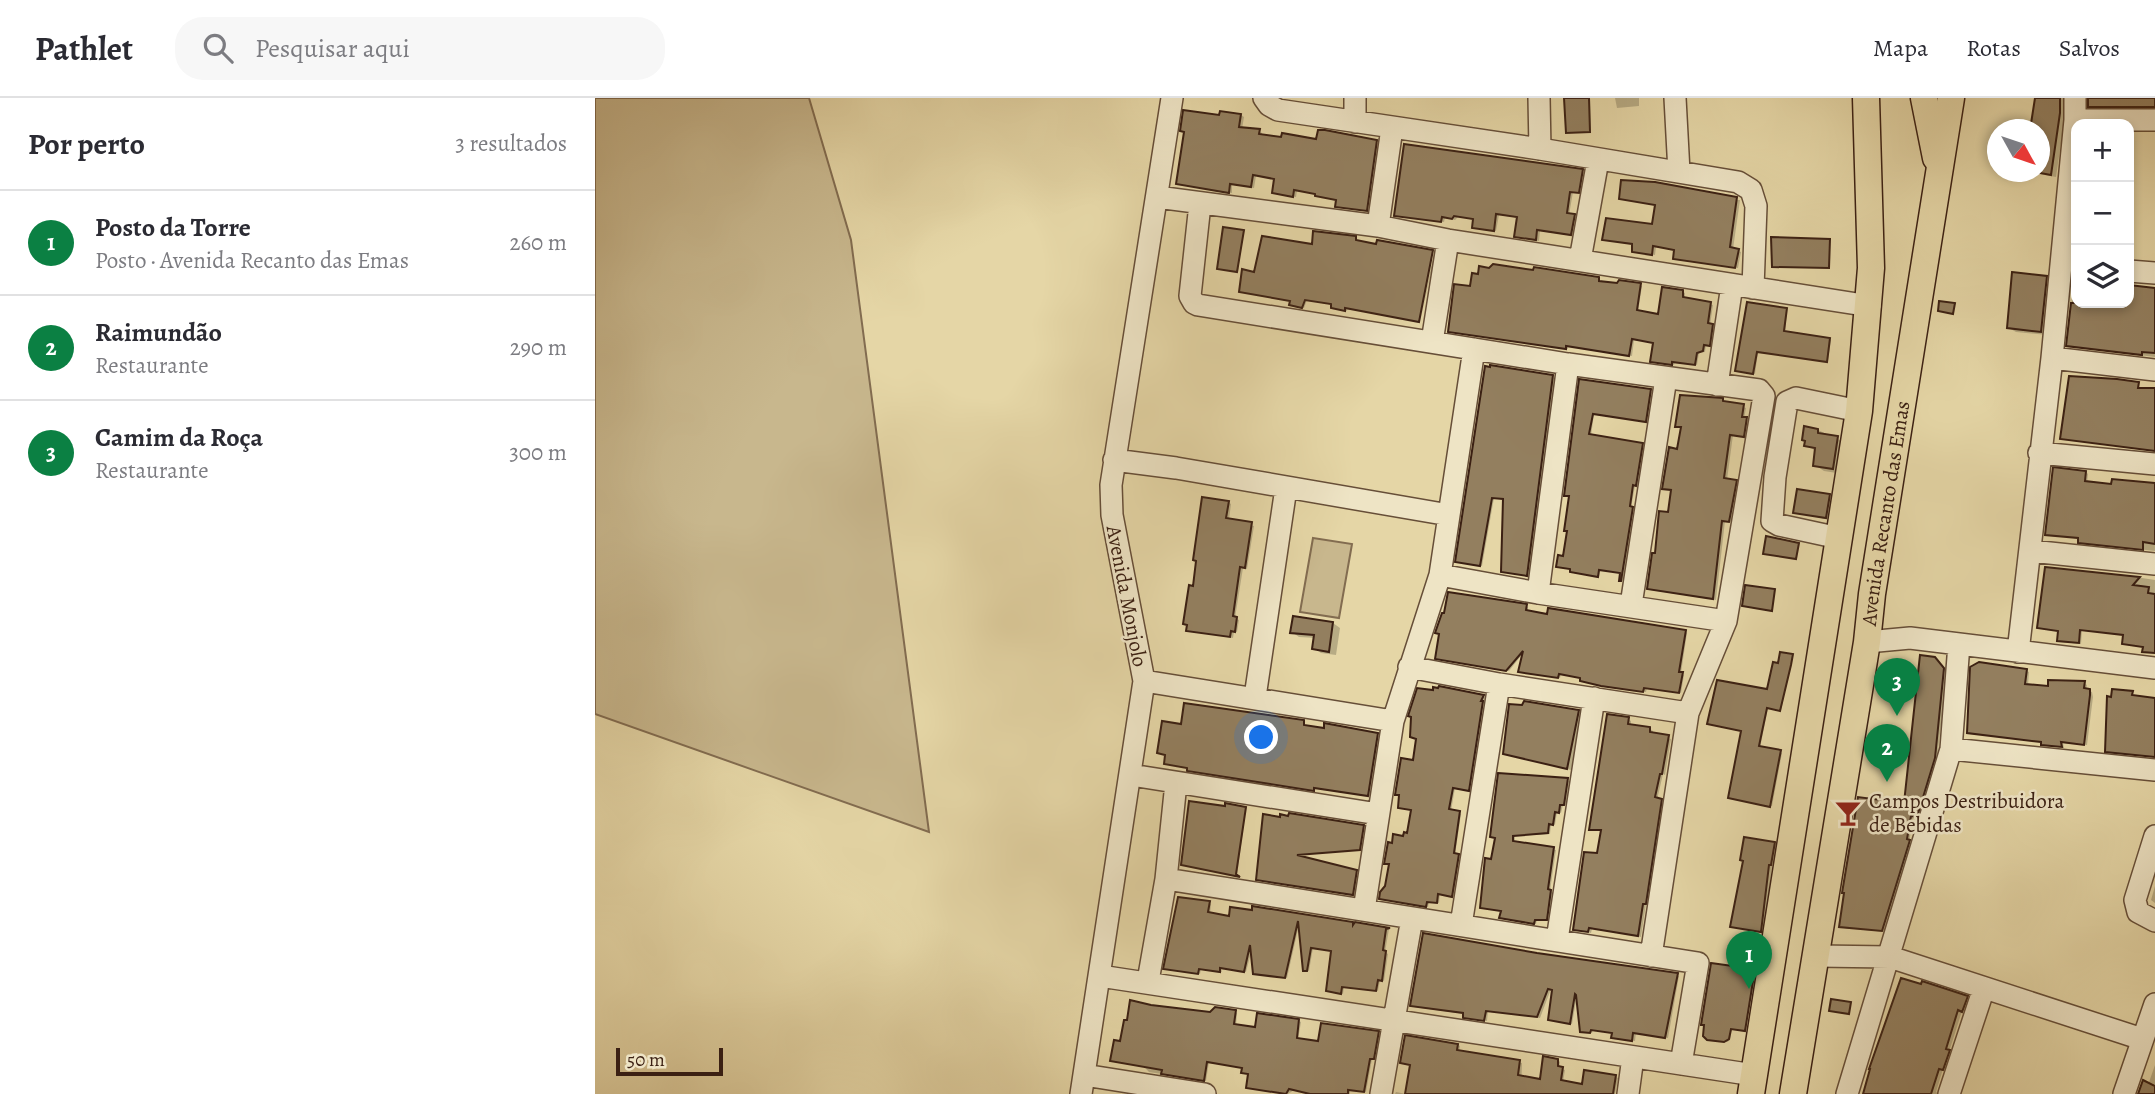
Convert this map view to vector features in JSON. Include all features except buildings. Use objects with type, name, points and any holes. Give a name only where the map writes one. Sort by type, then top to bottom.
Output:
[{"type":"main road","name":"Avenida Recanto das Emas","points":[[1753,1085],[1859,411],[1870,306],[1871,217],[1866,98]]},
{"type":"main road","points":[[1924,98],[1937,161],[1938,180]]},
{"type":"main road","name":"Avenida Recanto das Emas","points":[[1793,1094],[1951,98]]},
{"type":"main road","points":[[1852,457],[1861,469],[1870,473],[1879,474],[1893,466]]},
{"type":"main road","points":[[1844,503],[1857,495],[1867,495],[1875,500],[1885,513]]},
{"type":"main road","points":[[1831,590],[1839,599],[1850,603],[1862,601],[1872,594]]},
{"type":"main road","points":[[1798,795],[1808,810],[1819,815],[1828,815],[1840,806]]},
{"type":"main road","points":[[1786,866],[1796,852],[1807,851],[1816,855],[1822,865],[1827,887]]},
{"type":"street","name":"Avenida Monjolo","points":[[1083,1084],[1144,681],[1112,514],[1111,485],[1172,98]]},
{"type":"street","points":[[1264,98],[1278,110],[1679,172],[1738,182],[1751,190],[1756,206],[1743,287],[1717,385]]},
{"type":"street","points":[[1355,98],[1355,122]]},
{"type":"street","points":[[1539,98],[1540,149]]},
{"type":"street","points":[[1675,98],[1679,172]]},
{"type":"street","points":[[2075,98],[2075,119]]},
{"type":"street","points":[[2134,120],[2155,120]]},
{"type":"street","points":[[1378,226],[1392,128]]},
{"type":"street","points":[[1580,260],[1598,160]]},
{"type":"street","points":[[2018,652],[2031,551],[2039,453],[2052,358],[2069,265],[2072,182]]},
{"type":"street","points":[[1157,197],[1378,226],[1448,240],[1870,306]]},
{"type":"street","points":[[1200,204],[1190,296],[1194,303],[1568,364],[1759,390],[1764,396],[1726,621],[1688,713],[1651,956]]},
{"type":"street","points":[[1432,342],[1448,240]]},
{"type":"street","points":[[2134,272],[2155,274]]},
{"type":"street","points":[[1364,910],[1393,721],[1440,575],[1474,349]]},
{"type":"street","points":[[2052,358],[2155,370]]},
{"type":"street","points":[[1538,593],[1568,364]]},
{"type":"street","points":[[1631,605],[1666,378]]},
{"type":"street","points":[[1839,538],[1779,525],[1772,521],[1775,477],[1787,402],[1796,398],[1859,411]]},
{"type":"street","points":[[2039,453],[2155,464]]},
{"type":"street","points":[[1114,460],[1176,468],[1449,515]]},
{"type":"street","points":[[1750,472],[1775,477]]},
{"type":"street","points":[[1255,697],[1286,488]]},
{"type":"street","points":[[2031,551],[2155,564]]},
{"type":"street","points":[[1440,575],[1538,593],[1726,621]]},
{"type":"street","points":[[1868,631],[2155,668]]},
{"type":"street","points":[[1847,1094],[1951,749],[1959,644]]},
{"type":"street","points":[[1409,667],[1499,684],[1688,713]]},
{"type":"street","points":[[1144,681],[1393,721]]},
{"type":"street","points":[[1461,925],[1499,684]]},
{"type":"street","points":[[1557,940],[1594,698]]},
{"type":"street","points":[[1951,749],[2155,770]]},
{"type":"street","points":[[1131,775],[1378,814]]},
{"type":"street","points":[[1148,981],[1177,783]]},
{"type":"street","points":[[2155,836],[2135,901],[2138,912],[2155,921]]},
{"type":"street","points":[[1165,879],[1698,963],[1681,1064]]},
{"type":"street","points":[[1381,1094],[1412,918]]},
{"type":"street","points":[[1817,956],[1890,957],[2142,1039]]},
{"type":"street","points":[[1100,976],[1148,981],[1681,1064],[1753,1085]]},
{"type":"street","points":[[1949,1094],[1984,988]]},
{"type":"street","points":[[2123,1094],[2155,1004]]},
{"type":"street","points":[[1628,1094],[1633,1057]]},
{"type":"street","points":[[1083,1084],[1193,1093]]},
{"type":"shaded area","points":[[595,98],[809,98],[851,240],[929,832],[595,714]]},
{"type":"shaded area","points":[[1313,538],[1352,544],[1339,618],[1300,612]]},
{"type":"place","name":"Camim da Roça","points":[[1897,716]]},
{"type":"place","name":"Raimundão","points":[[1887,782]]},
{"type":"place","name":"Campos Destribuidora de Bebidas","points":[[1848,813]]},
{"type":"place","name":"Posto da Torre","points":[[1749,989]]}]
